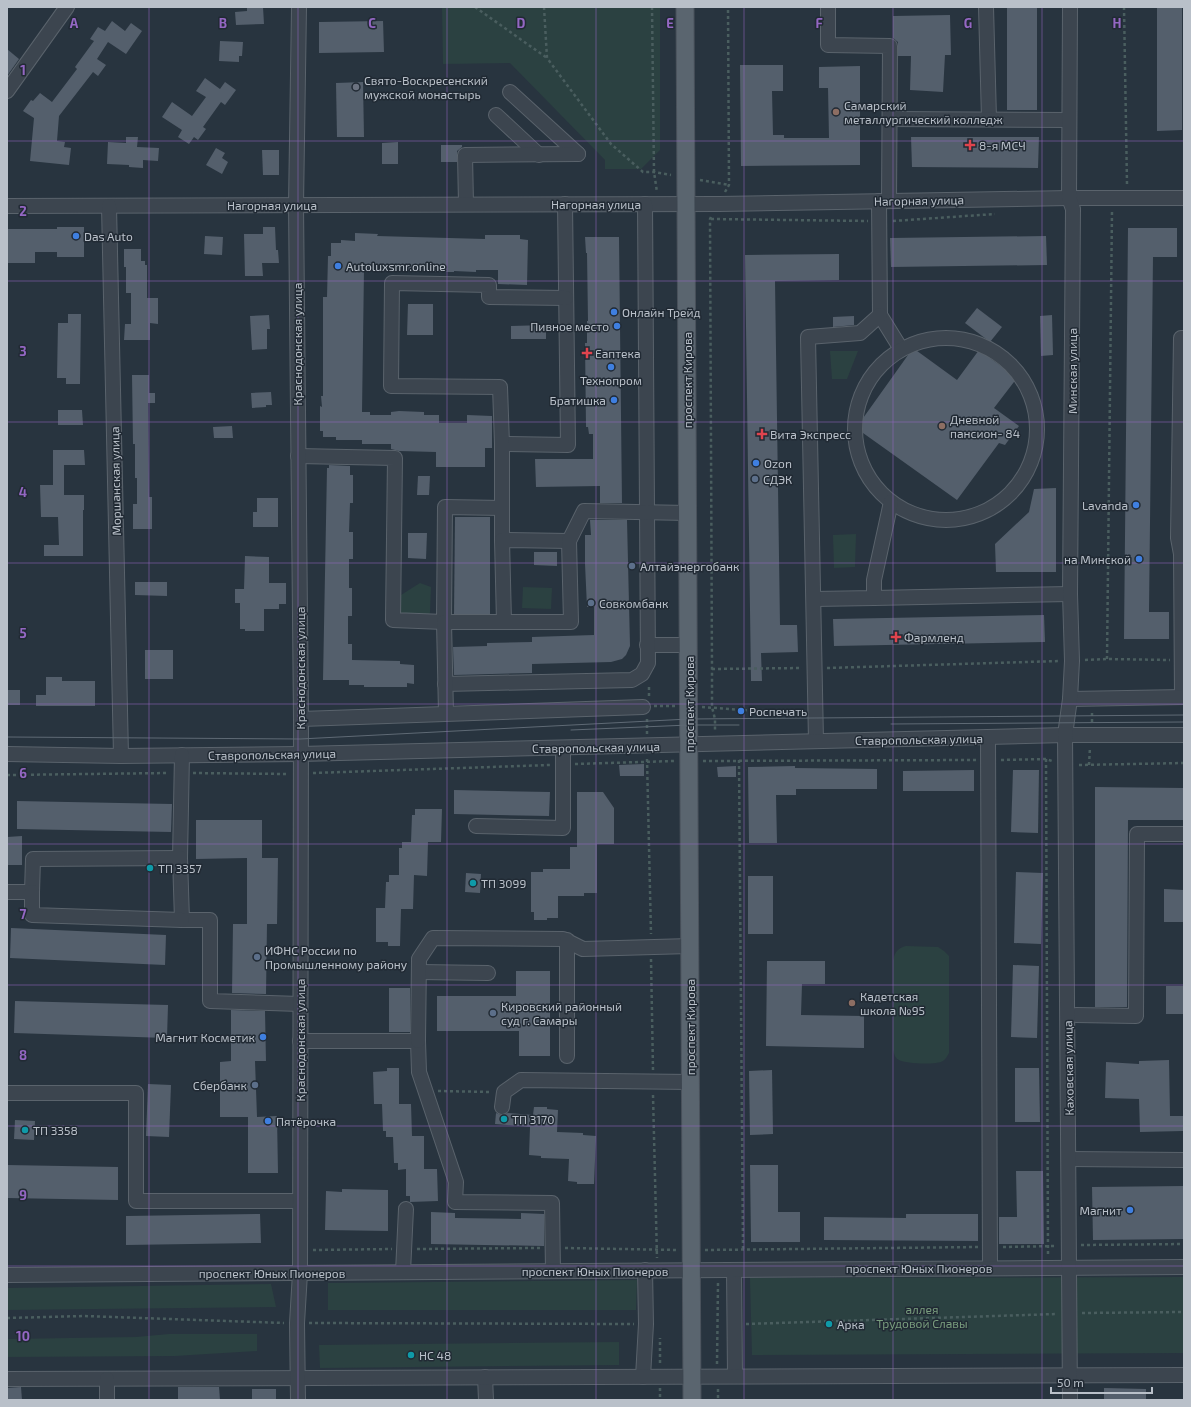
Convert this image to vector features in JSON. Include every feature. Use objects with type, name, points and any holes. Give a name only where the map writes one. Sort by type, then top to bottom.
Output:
[{"type":"main road","name":"проспект Кирова","points":[[685,7],[692,1400]]},
{"type":"street","points":[[7,91],[67,7]]},
{"type":"street","name":"Краснодонская улица","points":[[298,1400],[297,1323],[300,1273],[300,719],[296,205],[299,7]]},
{"type":"street","points":[[828,7],[828,45],[890,46],[890,119],[884,201],[880,221],[880,315],[901,349]]},
{"type":"street","points":[[986,7],[989,120]]},
{"type":"street","name":"Минская улица","points":[[1066,735],[1072,661],[1070,594],[1073,210],[1069,198],[1070,7]]},
{"type":"street","points":[[466,204],[465,155],[578,154],[510,92]]},
{"type":"street","points":[[496,115],[539,155]]},
{"type":"street","points":[[890,119],[1069,120]]},
{"type":"street","name":"Нагорная улица","points":[[7,206],[719,204],[1069,198],[1184,198]]},
{"type":"street","points":[[502,444],[568,446],[565,204]]},
{"type":"street","points":[[445,684],[632,680],[642,674],[648,663],[645,204]]},
{"type":"street","name":"Моршанская улица","points":[[109,206],[122,756]]},
{"type":"street","points":[[504,622],[500,388],[391,386],[392,283],[489,285],[489,297],[566,298]]},
{"type":"street","points":[[816,741],[808,337],[860,333],[880,315]]},
{"type":"street","points":[[951,337],[986,346],[1019,372],[1034,403],[1038,431],[1032,461],[1012,493],[984,512],[964,519],[926,518],[891,502],[872,482],[857,450],[855,417],[863,390],[879,366],[901,349],[923,340],[951,337]]},
{"type":"street","points":[[1070,699],[1183,697],[1181,660],[1183,596],[1182,554],[1178,538],[1178,522],[1181,338],[1184,338]]},
{"type":"street","points":[[298,456],[395,458],[393,620],[444,622],[571,622],[569,541],[584,511],[688,513]]},
{"type":"street","points":[[874,598],[874,580],[891,502]]},
{"type":"street","points":[[446,713],[444,622],[445,507],[502,508]]},
{"type":"street","points":[[502,540],[569,541]]},
{"type":"street","points":[[814,599],[1070,594]]},
{"type":"street","points":[[647,645],[688,645]]},
{"type":"street","points":[[300,719],[645,706]]},
{"type":"street","name":"Ставропольская улица","points":[[7,754],[122,756],[300,754],[1066,735],[1184,735]]},
{"type":"street","name":"Каховская улица","points":[[1066,735],[1070,1400]]},
{"type":"street","points":[[988,737],[990,1268]]},
{"type":"street","points":[[476,826],[563,828],[563,748]]},
{"type":"street","points":[[182,755],[180,858],[182,920]]},
{"type":"street","points":[[1076,1015],[1136,1016],[1138,834],[1184,834]]},
{"type":"street","points":[[180,858],[33,859],[32,915],[210,920],[210,1001],[300,1004]]},
{"type":"street","points":[[7,892],[32,892]]},
{"type":"street","points":[[553,1271],[552,1203],[455,1202],[456,1182],[419,1072],[419,959],[433,938],[567,940],[583,949],[690,946]]},
{"type":"street","points":[[567,940],[567,1056]]},
{"type":"street","points":[[419,972],[488,973]]},
{"type":"street","points":[[300,1042],[418,1041]]},
{"type":"street","points":[[502,1107],[504,1092],[521,1080],[690,1082]]},
{"type":"street","points":[[7,1093],[136,1093],[136,1201],[300,1201]]},
{"type":"street","points":[[1069,1159],[1184,1160]]},
{"type":"street","points":[[403,1272],[406,1209]]},
{"type":"street","name":"проспект Юных Пионеров","points":[[7,1275],[1184,1267]]},
{"type":"street","points":[[643,1377],[646,1324],[645,1270]]},
{"type":"street","points":[[734,1270],[735,1376]]},
{"type":"street","points":[[7,1379],[1184,1375]]},
{"type":"street","points":[[486,1377],[486,1400]]},
{"type":"street","points":[[107,1379],[107,1400]]},
{"type":"path","points":[[475,7],[547,58],[610,144],[643,172],[654,172]]},
{"type":"path","points":[[544,7],[547,58]]},
{"type":"path","points":[[728,7],[729,185],[710,219],[712,707],[715,719],[714,760],[1046,760],[1066,765],[1184,763]]},
{"type":"path","points":[[1124,7],[1127,198]]},
{"type":"path","points":[[1107,659],[1112,209]]},
{"type":"path","points":[[710,219],[880,221],[996,214]]},
{"type":"path","points":[[712,669],[815,668],[1107,659],[1181,660]]},
{"type":"path","points":[[645,706],[712,707],[785,713]]},
{"type":"path","points":[[739,760],[743,1249]]},
{"type":"path","points":[[1046,760],[1048,1268]]},
{"type":"path","points":[[568,764],[647,762]]},
{"type":"path","points":[[7,775],[182,773],[300,774],[553,765]]},
{"type":"path","points":[[426,1091],[504,1092]]},
{"type":"path","points":[[300,1250],[552,1248],[691,1251],[743,1249],[990,1246],[1048,1247],[1069,1245],[1184,1244]]},
{"type":"path","points":[[718,1400],[718,1270],[723,1250]]},
{"type":"path","points":[[718,1323],[735,1324],[1069,1313],[1184,1312]]},
{"type":"path","points":[[7,1318],[84,1316],[297,1323],[646,1324]]},
{"type":"green space","points":[[442,7],[660,7],[660,150],[641,169],[605,169],[605,160],[510,63],[443,64]]},
{"type":"green space","points":[[830,351],[858,351],[847,379],[832,379]]},
{"type":"green space","points":[[856,534],[855,567],[834,568],[833,535]]},
{"type":"green space","points":[[420,583],[431,587],[430,612],[426,625],[396,619],[401,595]]},
{"type":"green space","points":[[523,587],[552,588],[551,609],[522,608]]},
{"type":"green space","points":[[906,946],[938,947],[949,956],[949,1053],[943,1061],[940,1062],[921,1064],[899,1060],[895,1056],[893,1050],[893,960],[897,951]]},
{"type":"green space","name":"аллея Трудовой Славы","points":[[1184,1277],[1184,1353],[752,1355],[750,1278]]},
{"type":"green space","points":[[637,1280],[636,1310],[328,1310],[328,1283]]},
{"type":"green space","points":[[271,1284],[276,1307],[7,1310],[7,1288]]},
{"type":"green space","points":[[169,1334],[257,1334],[257,1351],[175,1356],[7,1357],[7,1339],[136,1337]]},
{"type":"green space","points":[[619,1342],[619,1365],[320,1368],[319,1345]]},
{"type":"building","points":[[247,7],[263,7],[264,24],[236,25],[235,12],[247,11]]},
{"type":"building","points":[[1007,7],[1037,7],[1037,110],[1007,110]]},
{"type":"building","points":[[1157,7],[1182,7],[1182,130],[1157,131]]},
{"type":"building","points":[[950,15],[951,55],[945,55],[943,92],[910,90],[911,56],[898,56],[898,42],[893,38],[893,16]]},
{"type":"building","points":[[112,21],[125,31],[131,23],[142,31],[126,54],[108,42],[97,59],[106,65],[98,76],[93,72],[59,116],[57,141],[65,142],[64,147],[71,148],[69,165],[30,161],[34,118],[23,111],[31,100],[33,101],[40,93],[52,102],[77,69],[75,67],[94,41],[90,39],[98,27],[105,31]]},
{"type":"building","points":[[383,21],[384,52],[319,53],[319,22]]},
{"type":"building","points":[[220,41],[243,42],[242,56],[239,56],[239,62],[219,61]]},
{"type":"building","points":[[7,49],[19,59],[7,76]]},
{"type":"building","points":[[740,65],[783,65],[783,91],[772,91],[773,135],[784,135],[784,138],[829,138],[828,88],[819,88],[819,67],[860,66],[860,165],[741,166]]},
{"type":"building","points":[[205,78],[220,89],[225,82],[236,90],[225,105],[221,102],[203,127],[206,129],[198,140],[194,137],[189,144],[178,137],[182,130],[162,117],[172,102],[192,116],[206,97],[196,91]]},
{"type":"building","points":[[363,82],[364,137],[337,137],[336,83]]},
{"type":"building","points":[[126,137],[138,137],[137,147],[159,148],[158,161],[143,160],[143,168],[129,167],[129,165],[107,164],[108,142],[126,143]]},
{"type":"building","points":[[911,137],[1039,137],[1038,168],[912,167]]},
{"type":"building","points":[[398,142],[398,164],[382,164],[382,143]]},
{"type":"building","points":[[441,145],[462,145],[462,147],[457,151],[457,162],[441,162]]},
{"type":"building","points":[[216,148],[225,153],[222,158],[228,162],[222,174],[206,165]]},
{"type":"building","points":[[262,150],[279,150],[279,175],[263,175]]},
{"type":"building","points":[[57,227],[84,227],[84,257],[57,257],[57,252],[35,252],[35,263],[7,263],[8,229],[57,229]]},
{"type":"building","points":[[263,227],[275,227],[276,250],[278,250],[279,263],[262,263],[263,276],[245,276],[244,234],[263,234]]},
{"type":"building","points":[[1128,228],[1177,228],[1177,257],[1153,257],[1149,612],[1169,612],[1169,639],[1124,639]]},
{"type":"building","points":[[355,233],[378,234],[377,236],[485,239],[485,235],[520,235],[520,239],[528,240],[527,285],[498,284],[498,270],[476,270],[476,272],[435,272],[364,269],[362,412],[370,412],[370,415],[391,415],[391,412],[399,411],[424,412],[424,415],[439,415],[439,423],[467,423],[467,415],[492,416],[492,448],[485,448],[485,467],[436,467],[436,452],[399,451],[391,449],[391,444],[362,444],[362,440],[336,440],[336,437],[323,437],[323,431],[320,431],[320,406],[322,407],[321,396],[323,396],[323,297],[327,297],[328,256],[331,256],[331,243],[341,243],[341,240],[355,241]]},
{"type":"building","points":[[205,236],[223,237],[222,255],[204,254]]},
{"type":"building","points":[[1046,236],[1047,265],[891,267],[890,238]]},
{"type":"building","points":[[585,237],[619,237],[622,503],[600,503],[600,486],[536,487],[535,459],[593,459],[593,434],[589,434],[588,427],[586,427],[585,343],[587,343],[588,321],[587,253]]},
{"type":"building","points":[[124,249],[141,249],[141,261],[145,261],[145,265],[147,265],[147,298],[158,298],[158,324],[150,323],[150,340],[124,340],[125,324],[131,324],[131,293],[126,293]]},
{"type":"building","points":[[839,254],[839,280],[775,281],[780,625],[797,625],[798,652],[761,653],[762,681],[751,681],[745,255]]},
{"type":"building","points":[[408,304],[433,304],[433,335],[407,335]]},
{"type":"building","points":[[977,308],[1002,327],[990,342],[965,323]]},
{"type":"building","points":[[68,314],[81,314],[80,384],[66,384],[66,378],[57,378],[58,323],[68,323]]},
{"type":"building","points":[[269,315],[270,329],[267,329],[267,349],[252,350],[250,316]]},
{"type":"building","points":[[1052,315],[1053,355],[1041,356],[1040,316]]},
{"type":"building","points":[[854,316],[854,325],[833,327],[833,317]]},
{"type":"building","points":[[546,325],[546,339],[511,339],[511,326]]},
{"type":"building","points":[[913,348],[957,380],[979,350],[1017,378],[994,408],[1019,426],[1005,445],[999,443],[957,500],[856,428]]},
{"type":"building","points":[[132,375],[149,375],[149,393],[155,393],[155,403],[148,403],[149,497],[152,497],[152,529],[133,529],[133,504],[137,504],[137,478],[135,478],[135,444],[133,444]]},
{"type":"building","points":[[271,392],[272,405],[252,408],[251,393]]},
{"type":"building","points":[[58,410],[82,410],[83,425],[58,425]]},
{"type":"building","points":[[232,426],[233,438],[214,438],[213,427]]},
{"type":"building","points":[[53,450],[84,450],[85,465],[64,465],[64,495],[84,495],[83,556],[44,556],[44,545],[59,545],[58,517],[41,517],[40,485],[53,485]]},
{"type":"building","points":[[329,465],[350,466],[350,475],[353,475],[353,503],[350,503],[349,532],[353,532],[353,559],[349,559],[349,588],[352,588],[352,616],[348,616],[348,644],[352,644],[352,660],[400,661],[400,664],[414,665],[414,684],[407,683],[407,687],[364,687],[364,685],[349,685],[349,680],[323,680],[327,468],[329,468]]},
{"type":"building","points":[[418,476],[430,476],[429,495],[417,495]]},
{"type":"building","points":[[1056,488],[1056,572],[996,572],[995,544],[1029,512],[1034,489]]},
{"type":"building","points":[[257,498],[278,498],[278,527],[253,527],[253,512],[257,512]]},
{"type":"building","points":[[455,517],[490,517],[490,614],[454,614]]},
{"type":"building","points":[[590,520],[627,520],[630,646],[626,655],[622,659],[611,662],[532,664],[532,673],[454,675],[453,647],[487,646],[487,643],[532,642],[532,637],[594,635],[594,607],[587,607],[585,564],[585,535],[591,535]]},
{"type":"building","points":[[408,533],[427,533],[426,559],[408,558]]},
{"type":"building","points":[[534,552],[557,552],[557,566],[534,565]]},
{"type":"building","points":[[245,556],[269,557],[269,583],[286,583],[286,604],[279,604],[279,609],[264,609],[264,631],[245,631],[245,629],[240,629],[240,603],[235,603],[235,589],[244,589]]},
{"type":"building","points":[[135,582],[167,582],[167,596],[135,595]]},
{"type":"building","points":[[1044,615],[1045,642],[834,646],[833,619]]},
{"type":"building","points":[[145,650],[173,650],[173,679],[145,679]]},
{"type":"building","points":[[46,677],[62,677],[62,681],[95,681],[95,706],[36,706],[36,695],[46,695]]},
{"type":"building","points":[[7,690],[20,690],[20,705],[7,705]]},
{"type":"building","points":[[644,764],[644,776],[620,776],[619,765]]},
{"type":"building","points":[[736,766],[736,777],[718,777],[717,767]]},
{"type":"building","points":[[795,766],[795,768],[877,769],[877,789],[796,789],[796,795],[776,795],[777,843],[749,843],[748,767]]},
{"type":"building","points":[[974,770],[974,791],[903,791],[903,771]]},
{"type":"building","points":[[1013,770],[1039,770],[1038,833],[1011,832]]},
{"type":"building","points":[[1095,787],[1184,788],[1184,820],[1128,820],[1127,1007],[1095,1007]]},
{"type":"building","points":[[454,790],[550,792],[549,816],[454,814]]},
{"type":"building","points":[[577,792],[603,792],[614,808],[614,844],[597,844],[597,893],[584,893],[584,896],[558,896],[558,918],[534,920],[534,912],[531,912],[531,872],[543,872],[543,869],[570,869],[570,847],[577,847]]},
{"type":"building","points":[[17,801],[172,804],[171,832],[17,829]]},
{"type":"building","points":[[415,809],[442,809],[441,842],[428,842],[427,876],[414,875],[413,909],[401,909],[400,946],[388,946],[388,942],[376,942],[376,908],[385,908],[386,882],[389,882],[389,875],[399,875],[399,848],[402,848],[402,842],[411,842],[412,815],[415,815]]},
{"type":"building","points":[[196,820],[262,820],[262,858],[278,858],[277,924],[267,924],[266,994],[232,993],[233,924],[247,924],[247,858],[196,859]]},
{"type":"building","points":[[22,836],[22,865],[7,865],[7,837]]},
{"type":"building","points":[[1016,872],[1043,873],[1041,944],[1014,943]]},
{"type":"building","name":"ТП 3099","points":[[466,873],[481,874],[480,893],[465,892]]},
{"type":"building","points":[[748,876],[773,876],[773,934],[748,934]]},
{"type":"building","points":[[1164,889],[1184,890],[1184,922],[1164,922]]},
{"type":"building","points":[[11,928],[166,935],[165,965],[10,958]]},
{"type":"building","points":[[767,961],[825,961],[825,984],[802,984],[801,1015],[864,1016],[864,1048],[766,1046]]},
{"type":"building","points":[[1013,965],[1039,966],[1037,1038],[1011,1037]]},
{"type":"building","name":"Кировский районный суд г. Самары","points":[[516,971],[550,971],[550,1056],[519,1056],[519,1031],[437,1031],[437,996],[516,996]]},
{"type":"building","points":[[1166,986],[1184,986],[1184,1014],[1166,1014]]},
{"type":"building","points":[[389,988],[410,988],[410,1032],[389,1032]]},
{"type":"building","points":[[15,1001],[168,1005],[167,1038],[14,1033]]},
{"type":"building","points":[[231,1010],[265,1011],[266,1061],[255,1061],[257,1117],[277,1116],[278,1173],[248,1173],[248,1117],[220,1117],[220,1062],[231,1061]]},
{"type":"building","points":[[1169,1060],[1170,1116],[1183,1116],[1183,1131],[1140,1132],[1139,1099],[1105,1098],[1106,1062],[1139,1064],[1139,1061]]},
{"type":"building","points":[[387,1068],[399,1068],[399,1104],[411,1104],[412,1136],[424,1136],[424,1169],[437,1169],[438,1201],[410,1202],[410,1196],[406,1196],[406,1169],[398,1170],[398,1163],[394,1163],[393,1137],[386,1137],[386,1131],[383,1131],[382,1104],[374,1104],[373,1072],[387,1071]]},
{"type":"building","points":[[1015,1068],[1039,1068],[1040,1122],[1015,1122]]},
{"type":"building","points":[[772,1070],[773,1134],[750,1135],[749,1071]]},
{"type":"building","points":[[148,1084],[171,1085],[169,1137],[146,1136]]},
{"type":"building","points":[[534,1107],[547,1107],[547,1109],[558,1110],[557,1132],[583,1133],[583,1135],[596,1136],[594,1184],[577,1184],[577,1182],[568,1181],[569,1159],[541,1158],[541,1156],[529,1155],[530,1127],[495,1124],[496,1113],[501,1115],[508,1113],[533,1115]]},
{"type":"building","name":"ТП 3358","points":[[15,1120],[35,1121],[34,1140],[14,1139]]},
{"type":"building","points":[[7,1165],[118,1167],[118,1200],[7,1198]]},
{"type":"building","points":[[750,1165],[778,1165],[778,1212],[800,1212],[800,1242],[751,1242]]},
{"type":"building","points":[[1016,1171],[1043,1171],[1044,1244],[999,1244],[999,1217],[1017,1217]]},
{"type":"building","points":[[1184,1186],[1184,1239],[1093,1240],[1092,1187]]},
{"type":"building","points":[[342,1189],[388,1190],[388,1231],[325,1230],[326,1191],[342,1192]]},
{"type":"building","points":[[431,1212],[455,1213],[455,1218],[521,1219],[521,1213],[544,1214],[544,1246],[431,1244]]},
{"type":"building","points":[[260,1214],[261,1243],[126,1245],[126,1216]]},
{"type":"building","points":[[906,1214],[978,1214],[978,1241],[824,1240],[824,1217],[906,1218]]},
{"type":"building","points":[[21,1387],[22,1400],[7,1400],[7,1388]]},
{"type":"building","points":[[178,1387],[219,1387],[220,1400],[178,1400]]},
{"type":"building","points":[[1104,1388],[1146,1389],[1146,1400],[1104,1400]]},
{"type":"building","points":[[252,1389],[276,1389],[276,1400],[252,1400]]},
{"type":"tram line","points":[[7,737],[300,739],[689,719],[1184,715]]},
{"type":"tram line","points":[[891,724],[1184,722]]},
{"type":"tram line","points":[[571,730],[689,725],[739,725]]},
{"type":"place","name":"Свято-Воскресенский мужской монастырь","points":[[356,87]]},
{"type":"place","name":"Самарский металлургический колледж","points":[[836,112]]},
{"type":"place","name":"8-я МСЧ","points":[[970,145]]},
{"type":"place","name":"Das Auto","points":[[76,236]]},
{"type":"place","name":"Autoluxsmr.online","points":[[338,266]]},
{"type":"place","name":"Онлайн Трейд","points":[[614,312]]},
{"type":"place","name":"Пивное место","points":[[617,326]]},
{"type":"place","name":"Еаптека","points":[[587,353]]},
{"type":"place","name":"Технопром","points":[[611,367]]},
{"type":"place","name":"Братишка","points":[[614,400]]},
{"type":"place","name":"Дневной пансион- 84","points":[[942,426]]},
{"type":"place","name":"Вита Экспресс","points":[[762,434]]},
{"type":"place","name":"Ozon","points":[[756,463]]},
{"type":"place","name":"СДЭК","points":[[755,479]]},
{"type":"place","name":"Lavanda","points":[[1136,505]]},
{"type":"place","name":"на Минской","points":[[1139,559]]},
{"type":"place","name":"Алтайэнергобанк","points":[[632,566]]},
{"type":"place","name":"Совкомбанк","points":[[591,603]]},
{"type":"place","name":"Фармленд","points":[[896,637]]},
{"type":"place","name":"Роспечать","points":[[741,711]]},
{"type":"place","name":"ТП 3357","points":[[150,868]]},
{"type":"place","name":"ТП 3099","points":[[473,883]]},
{"type":"place","name":"ИФНС России по Промышленному району","points":[[257,957]]},
{"type":"place","name":"Кадетская школа №95","points":[[852,1003]]},
{"type":"place","name":"Кировский районный суд г. Самары","points":[[493,1013]]},
{"type":"place","name":"Магнит Косметик","points":[[263,1037]]},
{"type":"place","name":"Сбербанк","points":[[255,1085]]},
{"type":"place","name":"ТП 3170","points":[[504,1119]]},
{"type":"place","name":"Пятёрочка","points":[[268,1121]]},
{"type":"place","name":"ТП 3358","points":[[25,1130]]},
{"type":"place","name":"Магнит","points":[[1130,1210]]},
{"type":"place","name":"Арка","points":[[829,1324]]},
{"type":"place","name":"НС 48","points":[[411,1355]]}]
